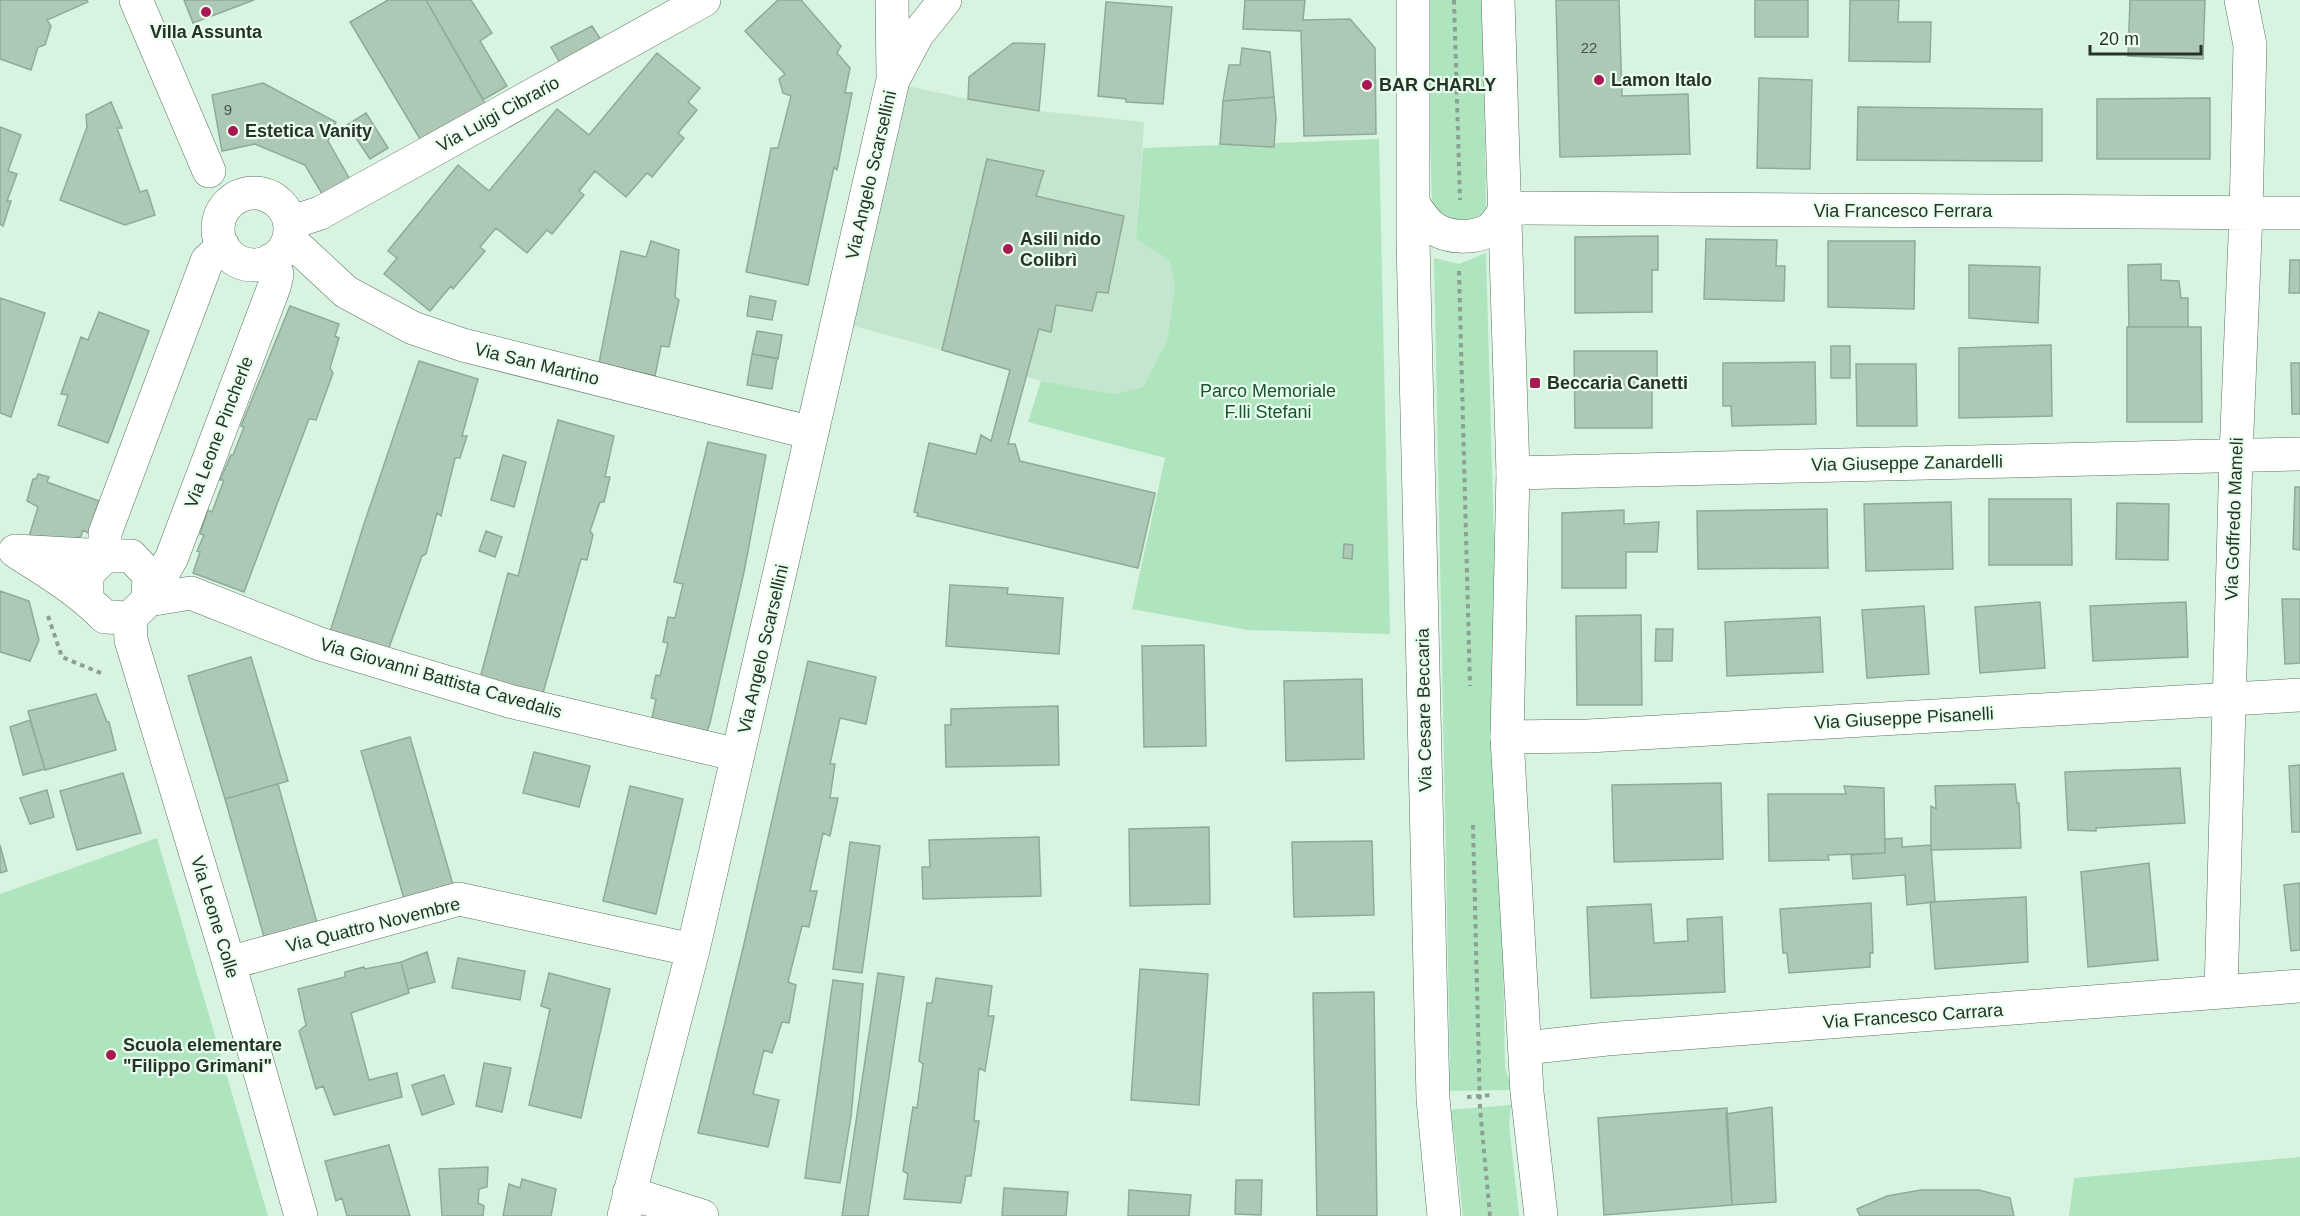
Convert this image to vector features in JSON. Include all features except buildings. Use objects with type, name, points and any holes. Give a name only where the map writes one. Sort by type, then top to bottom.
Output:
[{"type":"street","points":[[136,0],[209,171],[221,232],[230,255],[239,261],[261,264],[283,241],[281,205],[273,198],[209,171]]},
{"type":"street","name":"Via Luigi Cibrario","points":[[283,241],[320,213],[704,0]]},
{"type":"street","points":[[892,0],[893,80]]},
{"type":"street","points":[[893,80],[917,35],[945,0]]},
{"type":"street","name":"Via Cesare Beccaria","points":[[1413,0],[1413,204],[1433,1099],[1444,1216]]},
{"type":"street","points":[[1498,0],[1513,473],[1507,737],[1527,1092],[1541,1216]]},
{"type":"street","name":"Via Goffredo Mameli","points":[[2241,0],[2250,45]]},
{"type":"street","name":"Via Goffredo Mameli","points":[[2221,992],[2250,45],[2261,0]]},
{"type":"street","name":"Via Angelo Scarsellini","points":[[627,1204],[693,950],[893,80]]},
{"type":"street","points":[[87,599],[87,574],[105,556],[105,533],[231,201],[252,193],[263,194]]},
{"type":"street","points":[[1413,204],[1435,229],[1460,236],[1478,235],[1489,230],[1498,222],[1506,208]]},
{"type":"street","name":"Via Francesco Ferrara","points":[[1506,208],[2300,213]]},
{"type":"street","name":"Via San Martino","points":[[283,241],[346,292],[413,328],[463,345],[812,433]]},
{"type":"street","name":"Via Leone Pincherle","points":[[139,609],[172,557],[274,287],[283,241]]},
{"type":"street","name":"Via Giuseppe Zanardelli","points":[[1513,473],[2300,454]]},
{"type":"street","points":[[7,548],[131,556],[149,574],[139,609],[105,617],[65,582],[7,548]]},
{"type":"street","name":"Via Giovanni Battista Cavedalis","points":[[139,609],[191,593],[320,644],[509,701],[738,755]]},
{"type":"street","name":"Via Leone Colle","points":[[139,609],[131,640],[229,963],[301,1216]]},
{"type":"street","name":"Via Giuseppe Pisanelli","points":[[1507,737],[1588,736],[2300,695]]},
{"type":"street","name":"Via Quattro Novembre","points":[[229,963],[459,899],[693,950]]},
{"type":"street","name":"Via Francesco Carrara","points":[[1525,1048],[1606,1039],[2300,986]]},
{"type":"street","points":[[627,1204],[702,1216]]},
{"type":"path","points":[[1454,0],[1470,695]]},
{"type":"path","points":[[1473,815],[1480,1096],[1490,1216]]},
{"type":"path","points":[[1433,1099],[1527,1092]]},
{"type":"shaded area","name":"Asili nido Colibrì","points":[[903,85],[1039,111],[1144,122],[1136,239],[1169,260],[1175,287],[1167,341],[1143,387],[1115,394],[1041,381],[942,350],[846,324]]},
{"type":"green space","points":[[1421,0],[1486,0],[1488,37],[1484,77],[1486,211],[1475,222],[1445,222],[1432,206],[1428,66]]},
{"type":"green space","name":"Parco Memoriale F.lli Stefani","points":[[1379,139],[1390,634],[1248,630],[1132,609],[1165,458],[1028,422],[1041,381],[1115,394],[1143,387],[1167,341],[1175,287],[1169,260],[1136,239],[1143,148]]},
{"type":"green space","points":[[1486,253],[1499,720],[1505,1067],[1512,1090],[1445,1091],[1450,1065],[1434,258],[1459,264]]},
{"type":"green space","name":"Scuola elementare \"Filippo Grimani\"","points":[[157,838],[268,1216],[0,1216],[0,894]]},
{"type":"green space","points":[[1511,1105],[1509,1125],[1519,1216],[1463,1216],[1454,1132],[1447,1110]]},
{"type":"green space","points":[[2300,1157],[2300,1216],[2069,1216],[2074,1178]]},
{"type":"place","name":"Villa Assunta","points":[[206,12]]},
{"type":"place","name":"Lamon Italo","points":[[1599,80]]},
{"type":"place","name":"BAR CHARLY","points":[[1367,85]]},
{"type":"place","name":"Estetica Vanity","points":[[233,131]]},
{"type":"place","name":"Asili nido Colibrì","points":[[1008,249]]},
{"type":"place","name":"Beccaria Canetti","points":[[1535,383]]},
{"type":"place","name":"Scuola elementare \"Filippo Grimani\"","points":[[111,1055]]}]
